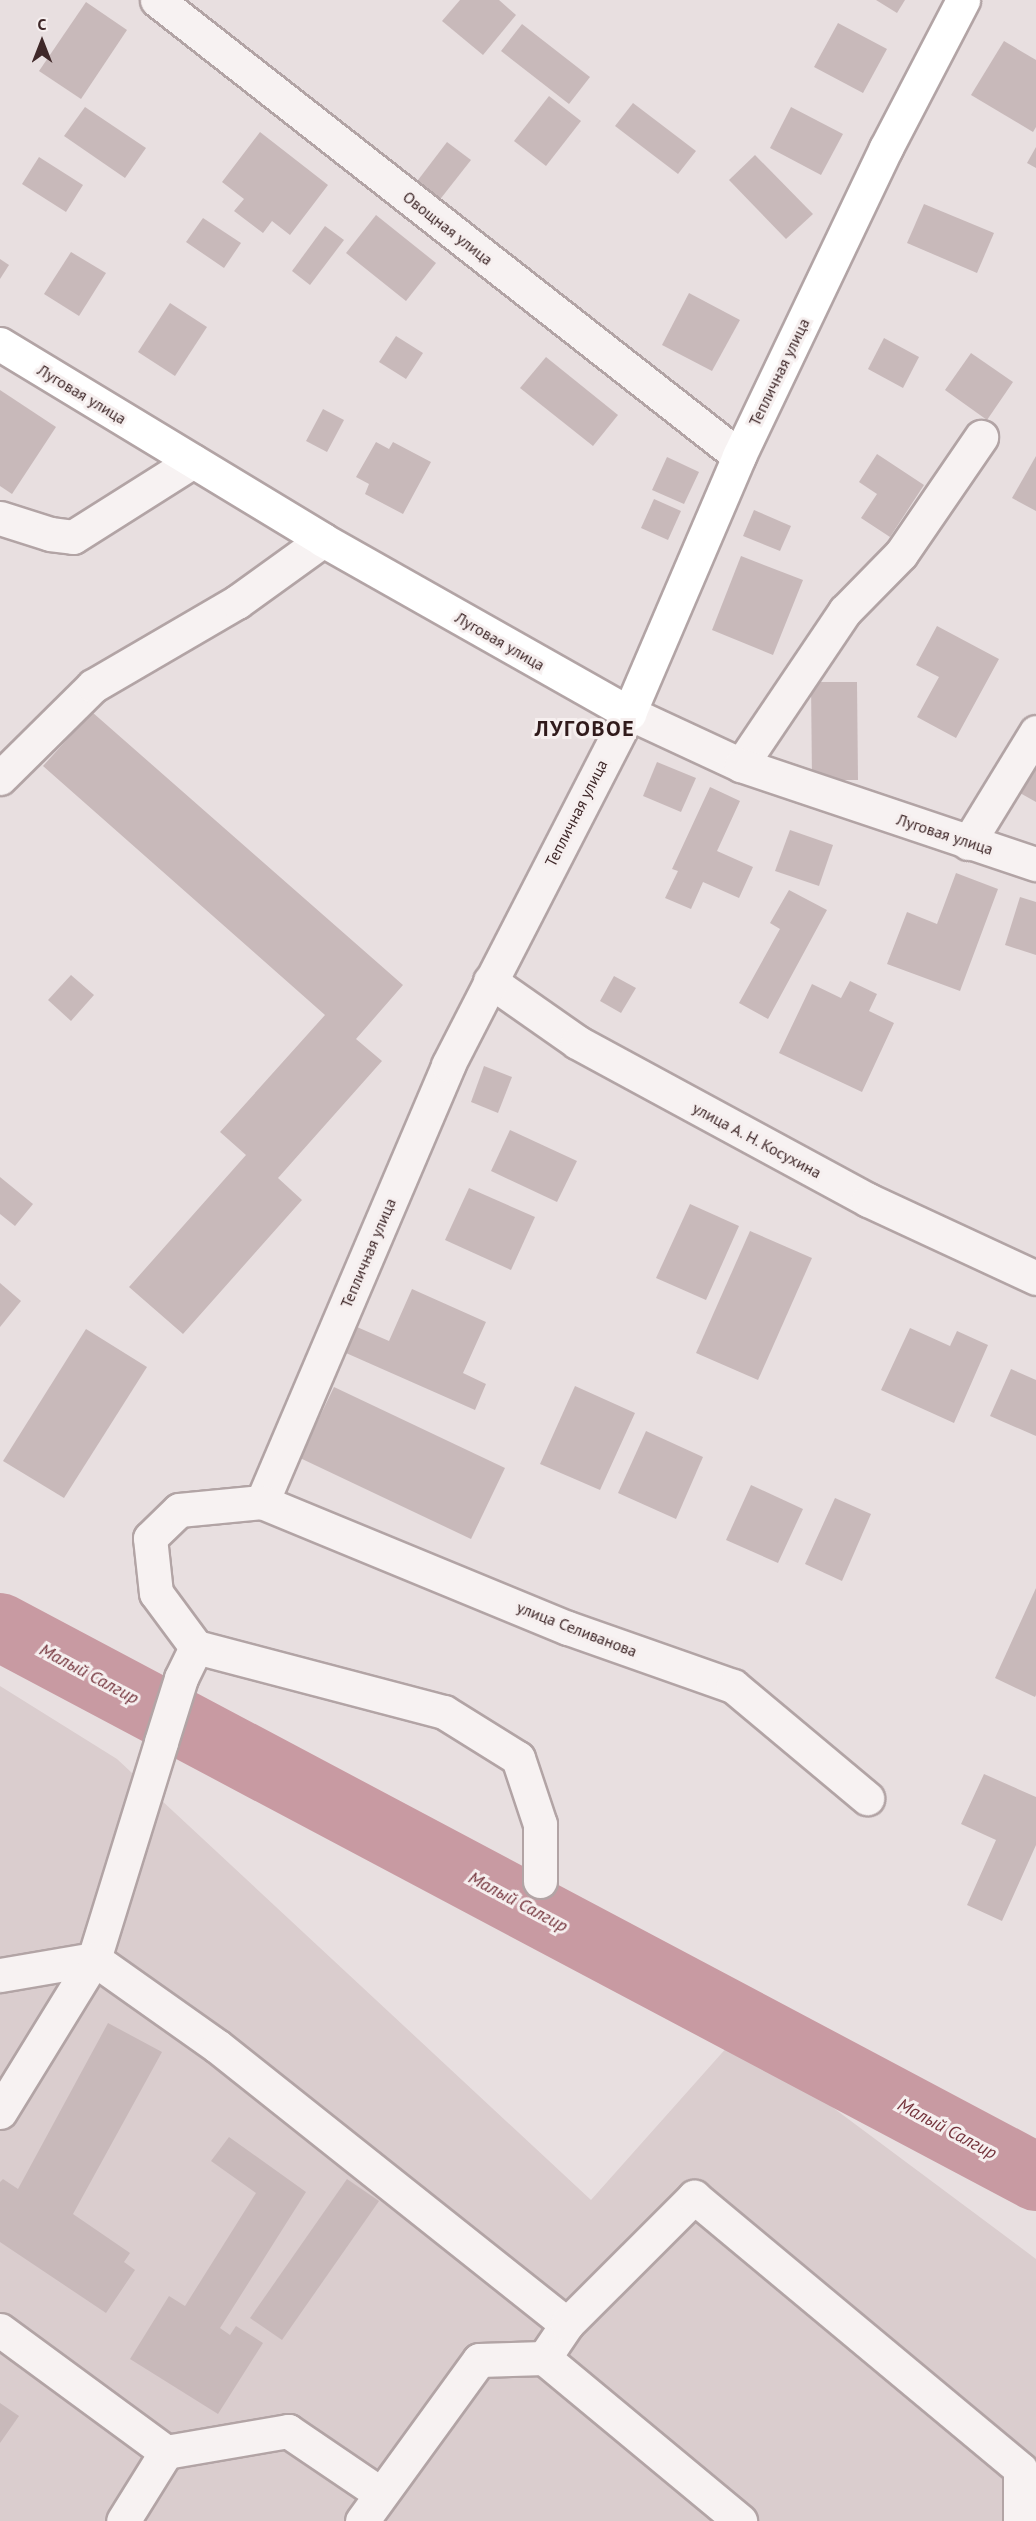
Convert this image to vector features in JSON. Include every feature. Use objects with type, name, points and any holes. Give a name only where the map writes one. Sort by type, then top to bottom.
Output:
[{"type":"main road","name":"Тепличная улица","points":[[628,713],[739,456],[886,148],[963,0]]},
{"type":"main road","name":"Луговая улица","points":[[0,344],[323,540],[628,713]]},
{"type":"street","name":"Овощная улица","points":[[157,0],[739,456]]},
{"type":"street","points":[[741,765],[845,611],[901,554],[981,437]]},
{"type":"street","points":[[0,518],[50,534],[72,537],[193,461]]},
{"type":"street","points":[[0,777],[93,686],[237,602],[323,540]]},
{"type":"street","name":"Луговая улица","points":[[628,713],[741,765],[1036,864]]},
{"type":"street","name":"Тепличная улица","points":[[262,1502],[448,1065],[628,713]]},
{"type":"street","points":[[968,843],[1036,732]]},
{"type":"street","name":"улица А. Н. Косухина","points":[[490,981],[577,1042],[868,1200],[1036,1278]]},
{"type":"street","points":[[262,1502],[179,1510],[150,1538],[156,1593],[196,1647],[444,1712],[518,1758],[540,1824],[540,1881]]},
{"type":"street","name":"улица Селиванова","points":[[262,1502],[568,1628],[733,1686],[867,1798]]},
{"type":"street","points":[[0,2112],[94,1959],[161,1742],[182,1678],[196,1647]]},
{"type":"street","points":[[0,1975],[94,1959],[217,2046],[567,2324]]},
{"type":"street","points":[[544,2358],[567,2324],[694,2197],[1020,2469],[1020,2521]]},
{"type":"street","points":[[0,2330],[166,2452],[288,2431],[381,2494]]},
{"type":"street","points":[[362,2521],[479,2360],[544,2358],[740,2521]]},
{"type":"street","points":[[123,2521],[166,2452]]},
{"type":"shaded area","points":[[0,1686],[117,1759],[591,2200],[737,2036],[1036,2259],[1036,2521],[0,2521]]},
{"type":"building","points":[[460,0],[499,0],[516,15],[483,55],[442,21]]},
{"type":"building","points":[[876,0],[905,0],[897,13]]},
{"type":"building","points":[[86,2],[127,30],[81,99],[39,71]]},
{"type":"building","points":[[838,23],[887,49],[863,93],[814,67]]},
{"type":"building","points":[[522,24],[590,77],[569,104],[501,51]]},
{"type":"building","points":[[1004,41],[1036,60],[1036,127],[1033,132],[971,95]]},
{"type":"building","points":[[549,96],[581,121],[546,166],[514,141]]},
{"type":"building","points":[[633,103],[696,151],[678,174],[615,126]]},
{"type":"building","points":[[85,107],[146,148],[125,178],[64,136]]},
{"type":"building","points":[[791,107],[843,134],[821,175],[770,148]]},
{"type":"building","points":[[260,132],[328,185],[290,235],[272,221],[263,233],[234,211],[244,199],[222,182]]},
{"type":"building","points":[[447,142],[471,160],[438,202],[415,184]]},
{"type":"building","points":[[1036,147],[1036,168],[1027,163]]},
{"type":"building","points":[[755,155],[813,214],[786,239],[729,180]]},
{"type":"building","points":[[39,157],[83,185],[66,212],[22,184]]},
{"type":"building","points":[[924,204],[994,233],[977,273],[907,243]]},
{"type":"building","points":[[376,215],[436,263],[406,301],[346,253]]},
{"type":"building","points":[[203,218],[241,243],[224,268],[186,242]]},
{"type":"building","points":[[325,226],[344,240],[310,285],[292,271]]},
{"type":"building","points":[[71,252],[106,273],[79,316],[44,294]]},
{"type":"building","points":[[0,259],[9,265],[0,279]]},
{"type":"building","points":[[689,293],[740,320],[712,371],[662,345]]},
{"type":"building","points":[[170,303],[207,327],[175,376],[138,352]]},
{"type":"building","points":[[396,336],[423,353],[406,379],[379,362]]},
{"type":"building","points":[[884,338],[919,357],[903,388],[868,369]]},
{"type":"building","points":[[971,353],[1013,382],[987,420],[945,390]]},
{"type":"building","points":[[546,357],[618,415],[593,446],[520,388]]},
{"type":"building","points":[[0,390],[56,427],[12,494],[0,486]]},
{"type":"building","points":[[323,409],[344,420],[327,452],[306,441]]},
{"type":"building","points":[[376,442],[389,449],[393,442],[431,462],[403,514],[365,494],[369,484],[356,477]]},
{"type":"building","points":[[877,454],[924,485],[890,537],[861,518],[877,494],[859,482]]},
{"type":"building","points":[[1036,456],[1036,511],[1012,498]]},
{"type":"building","points":[[667,457],[699,472],[684,504],[652,490]]},
{"type":"building","points":[[654,499],[681,511],[668,540],[641,528]]},
{"type":"building","points":[[754,510],[791,526],[780,551],[743,536]]},
{"type":"building","points":[[741,556],[803,580],[773,655],[712,630]]},
{"type":"building","points":[[937,626],[999,659],[956,738],[917,717],[939,677],[916,665]]},
{"type":"building","points":[[811,682],[857,682],[858,780],[812,780]]},
{"type":"building","points":[[92,712],[403,985],[356,1039],[382,1061],[278,1178],[302,1200],[183,1334],[129,1287],[246,1155],[220,1132],[325,1015],[43,766]]},
{"type":"building","points":[[657,762],[696,778],[681,812],[643,796]]},
{"type":"building","points":[[1036,767],[1036,802],[1020,793]]},
{"type":"building","points":[[710,787],[740,801],[717,851],[753,867],[739,898],[703,882],[691,909],[665,898],[678,871],[672,869]]},
{"type":"building","points":[[790,830],[833,845],[819,886],[775,871]]},
{"type":"building","points":[[956,873],[998,889],[960,991],[887,964],[907,912],[937,924]]},
{"type":"building","points":[[789,890],[827,910],[768,1019],[739,1003],[780,929],[770,923]]},
{"type":"building","points":[[1020,897],[1036,902],[1036,955],[1005,945]]},
{"type":"building","points":[[71,975],[94,995],[71,1021],[48,1000]]},
{"type":"building","points":[[614,976],[636,988],[621,1013],[600,1001]]},
{"type":"building","points":[[850,981],[877,994],[869,1011],[894,1023],[862,1092],[779,1053],[812,984],[841,998]]},
{"type":"building","points":[[484,1066],[512,1077],[498,1113],[471,1102]]},
{"type":"building","points":[[510,1130],[577,1161],[557,1202],[491,1171]]},
{"type":"building","points":[[0,1177],[33,1204],[15,1226],[0,1214]]},
{"type":"building","points":[[469,1188],[535,1217],[511,1270],[445,1240]]},
{"type":"building","points":[[690,1204],[739,1226],[706,1300],[656,1278]]},
{"type":"building","points":[[750,1231],[812,1258],[758,1380],[696,1353]]},
{"type":"building","points":[[0,1283],[21,1301],[0,1327]]},
{"type":"building","points":[[412,1289],[486,1322],[463,1373],[486,1384],[475,1410],[346,1353],[357,1327],[389,1341]]},
{"type":"building","points":[[910,1328],[950,1346],[957,1331],[988,1345],[954,1423],[881,1390]]},
{"type":"building","points":[[86,1329],[147,1367],[64,1498],[3,1461]]},
{"type":"building","points":[[1011,1369],[1036,1380],[1036,1436],[990,1416]]},
{"type":"building","points":[[575,1386],[635,1413],[600,1490],[540,1464]]},
{"type":"building","points":[[334,1387],[505,1468],[471,1539],[300,1458]]},
{"type":"building","points":[[646,1431],[703,1457],[676,1519],[618,1493]]},
{"type":"building","points":[[751,1485],[803,1509],[778,1563],[726,1540]]},
{"type":"building","points":[[835,1498],[871,1514],[842,1581],[805,1564]]},
{"type":"building","points":[[1036,1588],[1036,1695],[1035,1697],[995,1678]]},
{"type":"building","points":[[984,1774],[1036,1797],[1036,1845],[1002,1921],[967,1905],[996,1840],[961,1824]]},
{"type":"building","points":[[108,2023],[162,2052],[73,2214],[130,2253],[124,2262],[135,2270],[106,2313],[0,2242],[0,2182],[3,2179],[18,2189]]},
{"type":"building","points":[[229,2137],[306,2192],[220,2328],[230,2335],[236,2326],[263,2343],[218,2414],[130,2359],[169,2296],[185,2306],[256,2193],[211,2161]]},
{"type":"building","points":[[347,2179],[379,2201],[282,2340],[250,2318]]},
{"type":"building","points":[[0,2403],[19,2416],[0,2443]]},
{"type":"waterway","name":"Малый Салгир","points":[[0,1627],[1036,2177]]},
{"type":"district","name":"ЛУГОВОЕ","points":[[585,729]]}]
